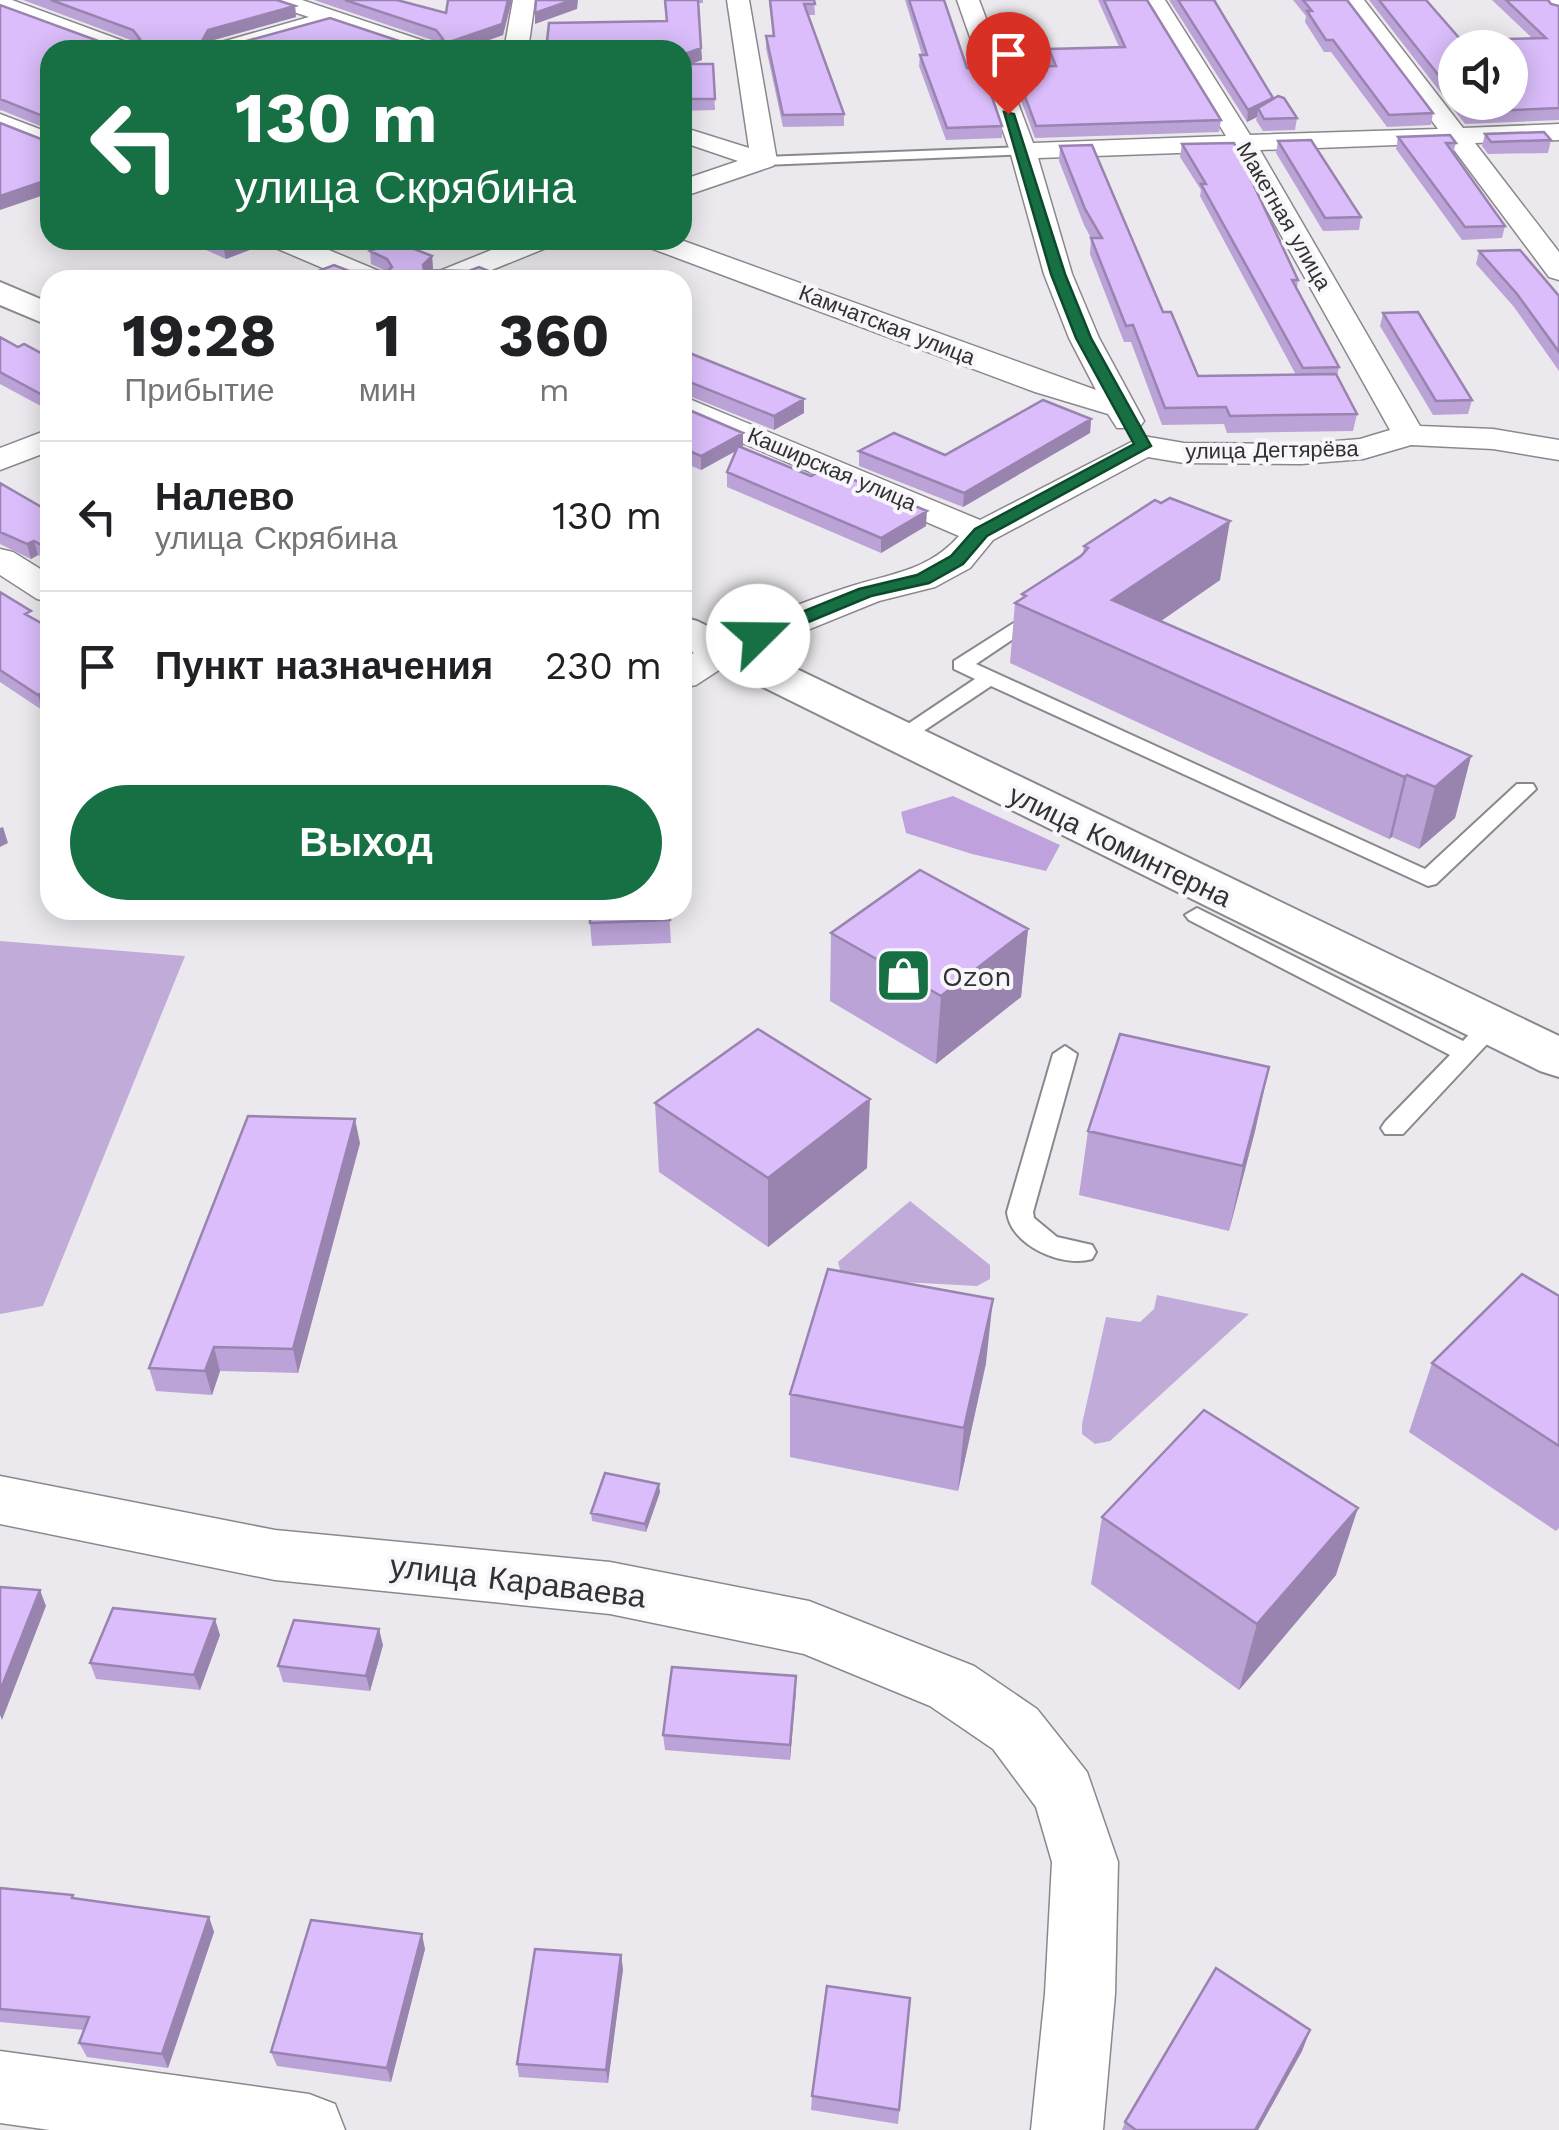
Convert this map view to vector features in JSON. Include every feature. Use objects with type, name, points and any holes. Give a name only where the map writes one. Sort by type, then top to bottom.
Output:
[{"type":"street","points":[[280,0],[397,40]]},
{"type":"street","points":[[518,40],[524,0]]},
{"type":"street","points":[[738,0],[764,161]]},
{"type":"street","points":[[703,640],[922,579],[957,560],[981,533],[1143,446],[1084,338],[1058,274],[1022,151],[968,0]]},
{"type":"street","name":"Макетная улица","points":[[1154,0],[1242,142],[1409,435]]},
{"type":"street","points":[[1352,0],[1559,271]]},
{"type":"street","points":[[1551,0],[1559,8]]},
{"type":"street","points":[[0,3],[99,40]]},
{"type":"street","points":[[254,40],[330,18]]},
{"type":"street","points":[[3,123],[40,117]]},
{"type":"street","points":[[3,123],[40,138]]},
{"type":"street","points":[[1022,151],[1559,132]]},
{"type":"street","points":[[692,137],[764,161]]},
{"type":"street","points":[[692,186],[764,161]]},
{"type":"street","points":[[305,250],[352,270]]},
{"type":"street","points":[[467,270],[516,250]]},
{"type":"street","name":"Камчатская улица","points":[[682,250],[1046,385],[1120,407]]},
{"type":"street","points":[[0,292],[40,311]]},
{"type":"street","name":"Каширская улица","points":[[692,410],[981,533]]},
{"type":"street","name":"улица Дегтярёва","points":[[1143,446],[1184,453],[1300,454],[1363,450],[1409,435],[1493,439],[1559,450]]},
{"type":"street","points":[[0,460],[40,443]]},
{"type":"street","points":[[0,560],[40,584]]},
{"type":"street","name":"улица Коминтерна","points":[[703,640],[1479,1039],[1559,1058]]},
{"type":"street","name":"улица Караваева","points":[[0,1500],[275,1554],[610,1588],[809,1628],[952,1686],[1015,1729],[1064,1793],[1085,1862],[1080,1994],[1067,2130]]},
{"type":"street","points":[[0,2088],[309,2130]]},
{"type":"lane","points":[[764,161],[980,156],[1022,151]]},
{"type":"lane","points":[[1056,602],[961,665],[1428,879],[1525,790]]},
{"type":"lane","points":[[900,738],[990,678]]},
{"type":"lane","points":[[1197,915],[1479,1039],[1394,1128]]},
{"type":"lane","points":[[1065,1054],[1020,1222],[1049,1245],[1082,1252]]},
{"type":"shaded area","points":[[953,796],[1060,845],[1046,871],[906,833],[901,812]]},
{"type":"shaded area","points":[[0,941],[185,956],[43,1306],[0,1314]]},
{"type":"shaded area","points":[[910,1201],[990,1265],[990,1279],[977,1286],[865,1280],[841,1274],[838,1262]]},
{"type":"shaded area","points":[[1157,1295],[1249,1314],[1110,1441],[1095,1444],[1082,1434],[1082,1424],[1106,1317],[1140,1322],[1154,1309]]},
{"type":"building","points":[[51,0],[277,0],[295,6],[208,30],[203,40],[139,40],[133,30]]},
{"type":"building","points":[[345,0],[397,0],[446,13],[448,0],[508,0],[502,24],[455,40],[442,40],[436,30]]},
{"type":"building","points":[[536,0],[572,0],[535,13]]},
{"type":"building","points":[[665,0],[698,0],[701,48],[692,51],[692,40],[547,40],[549,23],[667,21]]},
{"type":"building","points":[[770,0],[814,0],[815,4],[804,4],[844,114],[783,115],[766,36],[774,36]]},
{"type":"building","points":[[909,0],[944,0],[967,68],[982,68],[1002,126],[947,128],[920,55],[927,55]]},
{"type":"building","points":[[1104,0],[1147,0],[1221,120],[1036,126],[1014,67],[1056,66],[1049,49],[1125,47]]},
{"type":"building","points":[[1178,0],[1214,0],[1273,98],[1248,110]]},
{"type":"building","points":[[1303,0],[1347,0],[1433,113],[1389,115],[1333,40],[1326,40]]},
{"type":"building","points":[[1379,0],[1426,0],[1452,30],[1438,30],[1438,75]]},
{"type":"building","points":[[1506,0],[1548,0],[1559,6],[1559,108],[1528,109],[1528,38],[1546,38]]},
{"type":"building","points":[[0,5],[96,40],[40,40],[40,115],[0,99]]},
{"type":"building","points":[[330,18],[396,40],[250,40]]},
{"type":"building","points":[[692,64],[713,64],[715,99],[692,99]]},
{"type":"building","points":[[1278,96],[1284,98],[1297,118],[1264,119],[1258,108]]},
{"type":"building","points":[[0,123],[40,139],[40,182],[0,196]]},
{"type":"building","points":[[1544,132],[1551,140],[1491,142],[1485,134]]},
{"type":"building","points":[[1450,135],[1456,143],[1446,143],[1505,226],[1465,227],[1398,137]]},
{"type":"building","points":[[1311,140],[1361,217],[1325,218],[1278,141]]},
{"type":"building","points":[[1234,143],[1298,280],[1292,280],[1339,367],[1303,368],[1182,144]]},
{"type":"building","points":[[1092,145],[1163,312],[1171,312],[1198,376],[1336,374],[1357,414],[1230,416],[1226,407],[1165,408],[1133,325],[1126,326],[1091,238],[1102,238],[1085,209],[1060,146]]},
{"type":"building","points":[[417,250],[432,256],[423,265],[424,270],[389,270],[392,267],[387,259],[370,251]]},
{"type":"building","points":[[1520,250],[1559,296],[1559,352],[1517,294],[1479,251]]},
{"type":"building","points":[[334,265],[346,270],[321,270]]},
{"type":"building","points":[[1418,312],[1472,400],[1436,401],[1383,313]]},
{"type":"building","points":[[0,337],[40,353],[40,394],[0,372]]},
{"type":"building","points":[[692,354],[804,399],[774,416],[692,383]]},
{"type":"building","points":[[1043,400],[1091,419],[964,493],[859,451],[894,433],[945,455]]},
{"type":"building","points":[[692,411],[743,433],[701,456],[692,452]]},
{"type":"building","points":[[738,446],[811,476],[826,468],[927,511],[881,538],[727,472]]},
{"type":"building","points":[[0,483],[40,506],[40,544],[34,541],[27,544],[0,532]]},
{"type":"building","points":[[1170,498],[1230,521],[1112,600],[1471,756],[1435,787],[1404,777],[1015,603],[1026,596],[1022,594],[1081,556],[1088,548],[1084,546],[1155,500],[1161,503]]},
{"type":"building","points":[[0,592],[31,611],[25,614],[40,622],[40,694],[0,670]]},
{"type":"building","points":[[920,870],[1028,929],[941,996],[831,933]]},
{"type":"building","points":[[590,920],[670,920],[590,923]]},
{"type":"building","points":[[758,1029],[870,1099],[768,1178],[655,1103]]},
{"type":"building","points":[[1120,1034],[1269,1067],[1243,1166],[1088,1131]]},
{"type":"building","points":[[248,1116],[355,1119],[293,1349],[214,1347],[205,1371],[149,1368]]},
{"type":"building","points":[[828,1269],[993,1299],[964,1428],[790,1394]]},
{"type":"building","points":[[1522,1274],[1559,1296],[1559,1446],[1432,1363]]},
{"type":"building","points":[[1204,1410],[1358,1508],[1257,1624],[1102,1517]]},
{"type":"building","points":[[605,1473],[659,1484],[645,1524],[591,1513]]},
{"type":"building","points":[[0,1587],[40,1590],[0,1691]]},
{"type":"building","points":[[113,1608],[215,1619],[194,1675],[90,1663]]},
{"type":"building","points":[[294,1620],[379,1629],[366,1676],[278,1666]]},
{"type":"building","points":[[672,1667],[796,1676],[790,1745],[663,1735]]},
{"type":"building","points":[[0,1888],[73,1895],[72,1898],[209,1917],[162,2054],[79,2043],[89,2017],[0,2009]]},
{"type":"building","points":[[311,1920],[422,1934],[387,2068],[271,2052]]},
{"type":"building","points":[[535,1949],[621,1955],[606,2070],[517,2064]]},
{"type":"building","points":[[1216,1968],[1310,2030],[1255,2130],[1136,2130],[1125,2122]]},
{"type":"building","points":[[827,1986],[910,1998],[899,2110],[812,2096]]},
{"type":"place","name":"Ozon","points":[[903,976]]},
{"type":"route","points":[[758,636],[866,592],[922,579],[957,560],[981,533],[1143,446],[1084,338],[1058,274],[1008,114]]}]
